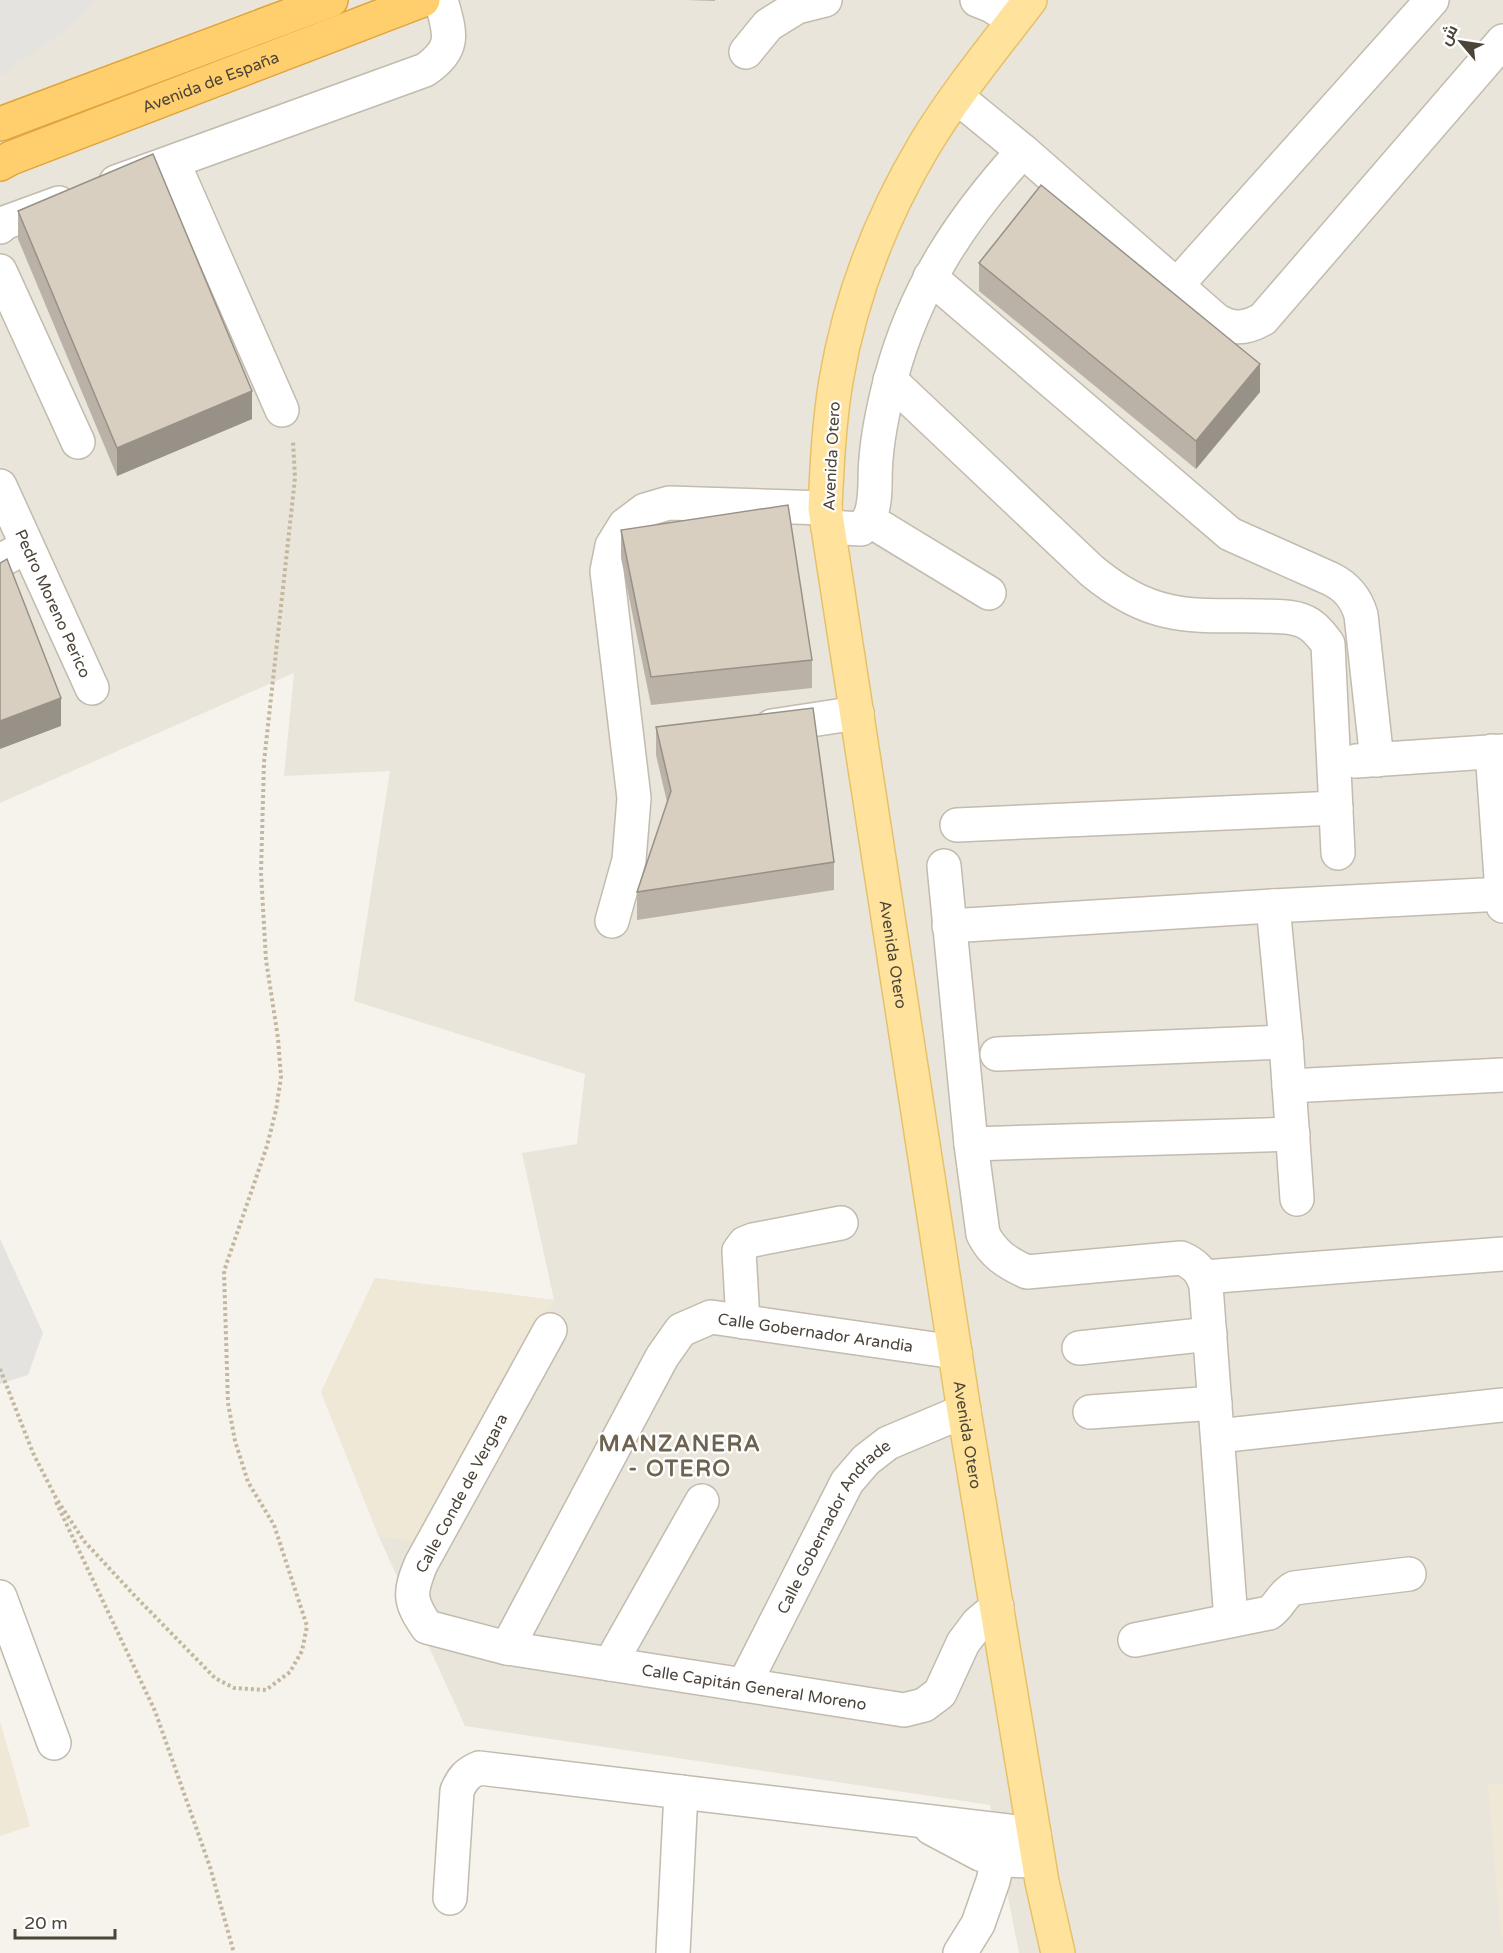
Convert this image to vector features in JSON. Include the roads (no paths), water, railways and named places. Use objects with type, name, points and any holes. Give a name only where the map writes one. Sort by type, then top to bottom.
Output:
[{"type":"highway","name":"Avenida de España","points":[[0,124],[331,0]]},
{"type":"highway","name":"Avenida de España","points":[[0,164],[423,0]]},
{"type":"main road","name":"Avenida Otero","points":[[1022,10],[926,142],[895,199],[870,257],[850,318],[836,381],[828,444],[827,518],[964,1411],[1036,1847],[1058,1953]]},
{"type":"street","points":[[0,227],[4,223],[425,70],[439,60],[448,46],[449,28],[441,0]]},
{"type":"street","points":[[746,52],[768,25],[796,7],[825,0]]},
{"type":"street","points":[[977,0],[992,6],[1022,10]]},
{"type":"street","points":[[1177,285],[1432,0]]},
{"type":"street","points":[[957,97],[1223,324],[1243,328],[1263,320],[1503,41]]},
{"type":"street","points":[[612,921],[629,860],[634,798],[607,571],[612,546],[625,525],[638,515],[645,510],[669,503],[827,518],[861,529],[869,520],[873,505],[882,413],[890,380],[910,320],[930,277],[964,222],[989,189],[1023,151]]},
{"type":"street","points":[[173,162],[282,410]]},
{"type":"street","points":[[0,271],[78,442]]},
{"type":"street","points":[[930,277],[1230,534],[1330,579],[1342,585],[1351,594],[1358,604],[1361,615],[1377,760]]},
{"type":"street","points":[[890,380],[1092,571],[1128,597],[1169,612],[1288,617],[1308,623],[1320,632],[1328,644],[1338,853]]},
{"type":"street","name":"Pedro Moreno Perico","points":[[0,486],[13,554],[92,688]]},
{"type":"street","points":[[869,520],[989,592]]},
{"type":"street","points":[[740,731],[857,713]]},
{"type":"street","points":[[1334,762],[1497,751],[1503,906]]},
{"type":"street","points":[[957,825],[1336,808]]},
{"type":"street","points":[[944,866],[971,1144],[983,1234],[996,1254],[1027,1272],[1181,1258],[1192,1263],[1204,1276],[1231,1620]]},
{"type":"street","points":[[949,926],[1502,894]]},
{"type":"street","points":[[1273,906],[1298,1199]]},
{"type":"street","points":[[997,1054],[1286,1042]]},
{"type":"street","points":[[1289,1086],[1503,1075]]},
{"type":"street","points":[[971,1144],[1293,1134]]},
{"type":"street","points":[[743,1322],[739,1251],[745,1243],[841,1223]]},
{"type":"street","points":[[1204,1276],[1503,1254]]},
{"type":"street","name":"Calle Gobernador Arandia","points":[[507,1648],[657,1368],[681,1330],[711,1317],[956,1352]]},
{"type":"street","name":"Calle Conde de Vergara","points":[[460,1636],[427,1627],[414,1608],[412,1586],[421,1564],[550,1330]]},
{"type":"street","points":[[1079,1348],[1210,1334]]},
{"type":"street","points":[[1090,1412],[1215,1403]]},
{"type":"street","points":[[1218,1436],[1503,1405]]},
{"type":"street","name":"Calle Gobernador Andrade","points":[[744,1685],[847,1482],[866,1460],[888,1443],[964,1411]]},
{"type":"street","points":[[610,1664],[702,1501]]},
{"type":"street","points":[[1135,1640],[1269,1613],[1276,1609],[1283,1596],[1294,1588],[1409,1574]]},
{"type":"street","points":[[0,1597],[54,1743]]},
{"type":"street","name":"Calle Capitán General Moreno","points":[[460,1636],[507,1648],[904,1710],[924,1705],[940,1693],[963,1643],[978,1623],[997,1607]]},
{"type":"street","points":[[450,1898],[457,1791],[461,1781],[469,1773],[479,1768],[916,1820],[1036,1847]]},
{"type":"street","points":[[673,1953],[681,1792]]},
{"type":"street","points":[[916,1820],[980,1854],[998,1860],[1036,1847]]},
{"type":"street","points":[[960,1953],[978,1924],[998,1860]]},
{"type":"district","name":"MANZANERA - OTERO","points":[[680,1456]]}]
